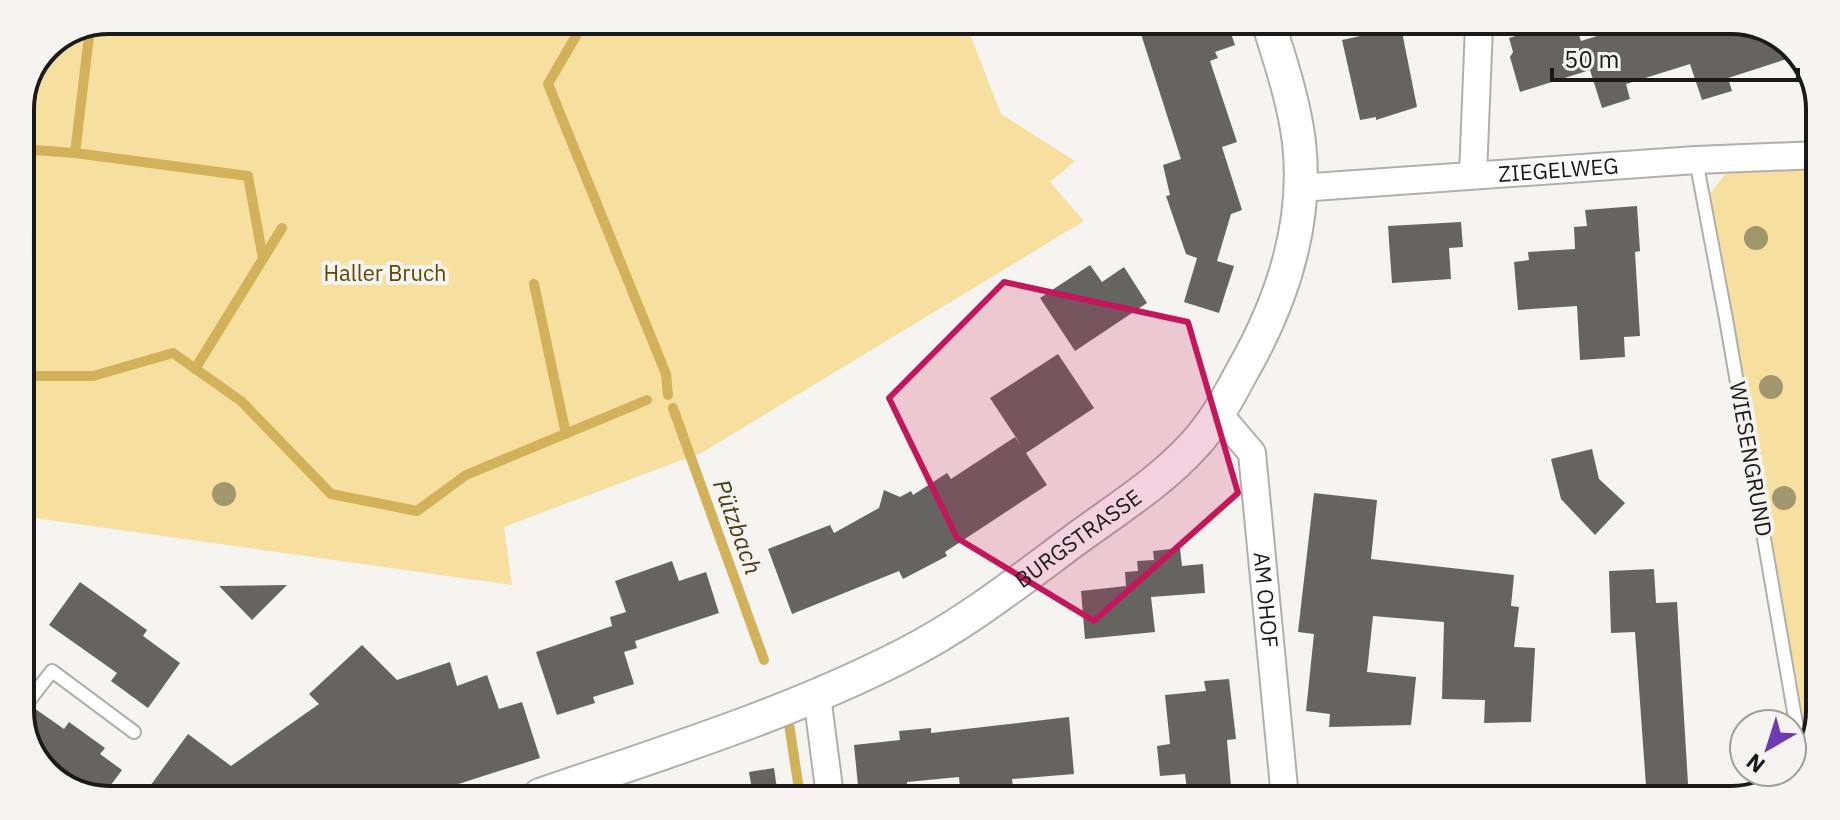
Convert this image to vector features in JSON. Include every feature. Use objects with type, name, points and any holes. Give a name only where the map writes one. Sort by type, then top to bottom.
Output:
[{"type":"street","name":"BURGSTRASSE","points":[[565,786],[817,696],[904,655],[999,594],[1158,479],[1195,444],[1218,413],[1262,336],[1286,275],[1298,225],[1299,143],[1288,86],[1272,34]]},
{"type":"street","points":[[1473,175],[1479,34]]},
{"type":"street","name":"ZIEGELWEG","points":[[1299,188],[1696,160],[1806,156]]},
{"type":"street","name":"AM OHOF","points":[[1218,413],[1252,453],[1284,786]]},
{"type":"street","points":[[817,696],[829,786]]},
{"type":"lane","name":"WIESENGRUND","points":[[1696,160],[1793,708]]},
{"type":"lane","points":[[34,694],[52,671],[134,732]]},
{"type":"highlighted area","points":[[1004,282],[1188,322],[1238,493],[1094,621],[957,538],[889,398]]},
{"type":"green space","name":"Haller Bruch","points":[[109,34],[970,34],[1001,114],[1075,161],[1050,182],[1084,221],[703,452],[504,527],[512,585],[34,518],[34,104],[42,76],[50,63],[80,40]]},
{"type":"green space","points":[[1806,168],[1806,708],[1802,708],[1710,194],[1725,174]]},
{"type":"building","points":[[1141,34],[1231,34],[1235,45],[1215,52],[1218,58],[1210,61],[1237,142],[1222,147],[1242,210],[1231,214],[1217,261],[1234,266],[1219,313],[1184,302],[1197,258],[1186,254],[1166,196],[1170,195],[1163,165],[1181,159]]},
{"type":"building","points":[[1369,34],[1402,34],[1417,107],[1376,120],[1376,117],[1360,120],[1342,40]]},
{"type":"building","points":[[1522,34],[1579,34],[1581,41],[1603,34],[1745,35],[1768,44],[1786,59],[1728,78],[1732,91],[1702,100],[1690,64],[1626,84],[1630,99],[1602,108],[1590,70],[1520,92],[1510,57],[1513,52],[1509,38]]},
{"type":"building","points":[[1637,206],[1640,251],[1635,252],[1640,336],[1624,337],[1625,357],[1580,360],[1577,306],[1518,310],[1514,262],[1529,260],[1528,252],[1575,249],[1574,227],[1587,226],[1585,210]]},
{"type":"building","points":[[1461,222],[1463,247],[1449,248],[1451,279],[1392,283],[1388,226]]},
{"type":"building","points":[[1090,265],[1102,282],[1124,267],[1147,303],[1075,351],[1040,298]]},
{"type":"building","points":[[1058,354],[1094,408],[1026,453],[1047,485],[945,552],[947,556],[903,579],[899,571],[792,614],[768,549],[830,525],[834,533],[879,508],[884,490],[900,497],[911,491],[913,495],[947,473],[951,479],[1015,437],[1021,445],[990,398]]},
{"type":"building","points":[[1592,449],[1599,479],[1625,503],[1595,535],[1561,499],[1551,459]]},
{"type":"building","points":[[1314,493],[1377,500],[1371,559],[1514,575],[1511,606],[1519,607],[1514,647],[1535,648],[1531,722],[1484,723],[1485,700],[1442,699],[1444,622],[1373,616],[1367,672],[1416,677],[1411,725],[1329,727],[1330,714],[1306,711],[1314,634],[1298,632]]},
{"type":"building","points":[[1180,548],[1182,566],[1203,564],[1205,593],[1151,597],[1155,632],[1085,639],[1081,591],[1126,586],[1125,572],[1138,571],[1137,561],[1154,560],[1153,551]]},
{"type":"building","points":[[672,561],[679,581],[706,572],[719,613],[635,641],[637,648],[624,652],[634,684],[593,697],[595,703],[557,715],[536,652],[612,626],[610,617],[626,612],[615,581]]},
{"type":"building","points":[[1654,569],[1656,603],[1677,602],[1688,786],[1646,786],[1635,632],[1611,633],[1609,571]]},
{"type":"building","points":[[80,582],[147,630],[143,636],[180,663],[148,708],[111,681],[117,673],[49,625]]},
{"type":"building","points":[[287,585],[252,620],[219,586]]},
{"type":"building","points":[[362,645],[397,680],[450,662],[457,686],[487,675],[499,709],[522,702],[540,758],[452,786],[150,786],[188,734],[231,766],[319,704],[309,694]]},
{"type":"building","points":[[1229,679],[1236,739],[1227,740],[1231,786],[1186,786],[1185,774],[1160,776],[1157,746],[1170,744],[1165,695],[1206,691],[1204,681]]},
{"type":"building","points":[[34,708],[64,729],[69,722],[105,748],[100,754],[122,770],[110,786],[95,785],[72,776],[47,753],[35,725]]},
{"type":"building","points":[[1069,717],[1074,774],[1012,779],[1013,786],[960,786],[959,777],[907,782],[907,786],[858,786],[854,745],[900,740],[899,731],[931,728],[931,733]]},
{"type":"building","points":[[774,768],[777,786],[751,786],[749,772]]},
{"type":"waterway","points":[[577,34],[548,84],[666,374],[668,395]]},
{"type":"waterway","points":[[89,37],[75,153],[248,176],[263,259]]},
{"type":"waterway","points":[[34,150],[75,153]]},
{"type":"waterway","points":[[195,369],[282,228]]},
{"type":"waterway","points":[[534,284],[566,434]]},
{"type":"waterway","points":[[34,376],[93,376],[173,353],[241,401],[331,494],[417,511],[466,475],[647,400]]},
{"type":"waterway","name":"Pützbach","points":[[673,408],[764,660]]},
{"type":"waterway","name":"Pützbach","points":[[789,724],[798,786]]}]
